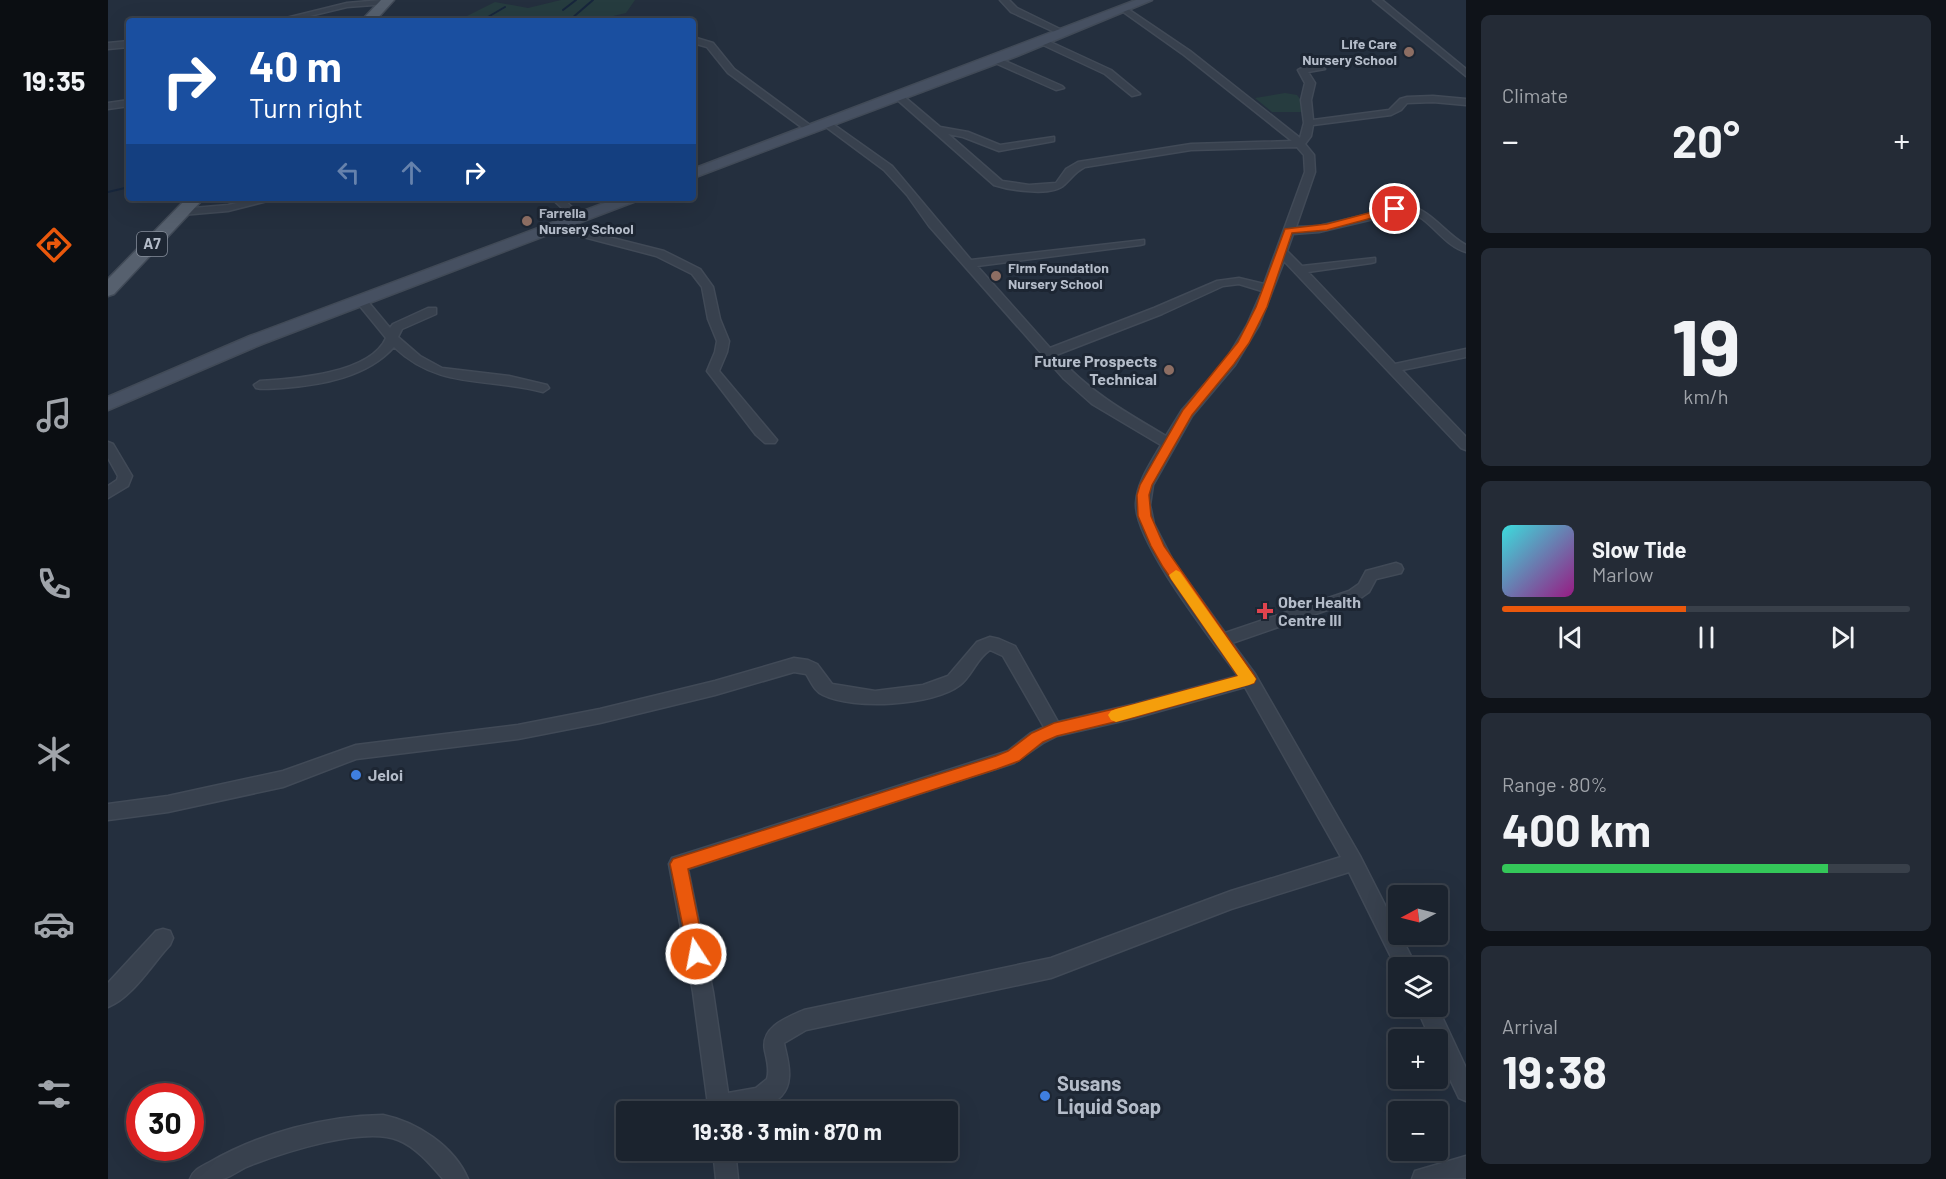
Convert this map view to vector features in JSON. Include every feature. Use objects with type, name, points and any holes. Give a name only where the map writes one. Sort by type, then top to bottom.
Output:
[{"type":"main road","points":[[371,18],[388,1]]},
{"type":"main road","name":"A7","points":[[108,290],[193,201]]},
{"type":"street","points":[[1004,0],[1014,10],[1064,33]]},
{"type":"street","points":[[696,173],[1044,42],[1146,0]]},
{"type":"street","points":[[1377,0],[1466,74]]},
{"type":"street","points":[[286,18],[308,10],[388,1]]},
{"type":"street","points":[[1125,9],[1195,60],[1300,144],[1309,155],[1311,168],[1282,252],[1243,343],[1187,413],[1168,443],[1146,485],[1143,495],[1144,516],[1167,564],[1249,679],[1354,862],[1402,957]]},
{"type":"street","points":[[696,41],[710,45],[731,71],[811,130]]},
{"type":"street","points":[[1044,42],[1108,72],[1135,94]]},
{"type":"street","points":[[108,46],[126,44]]},
{"type":"street","points":[[996,60],[1059,88]]},
{"type":"street","points":[[1300,144],[1306,136],[1309,123],[1306,100],[1310,83],[1302,70],[1321,69]]},
{"type":"street","points":[[898,96],[998,183],[1012,186],[1055,186],[1059,185],[1070,171],[1082,164],[1182,148],[1300,144]]},
{"type":"street","points":[[1309,123],[1391,112],[1407,100],[1433,99],[1466,102]]},
{"type":"street","points":[[108,106],[126,103]]},
{"type":"street","points":[[827,124],[888,168],[1047,354],[1097,401],[1168,443]]},
{"type":"street","points":[[938,130],[965,134],[999,148],[1051,139]]},
{"type":"street","points":[[182,212],[228,208],[260,201]]},
{"type":"street","points":[[559,201],[579,218]]},
{"type":"street","points":[[108,404],[231,350],[623,201]]},
{"type":"street","points":[[1288,231],[1319,229],[1407,208],[1419,211],[1449,240],[1466,249]]},
{"type":"street","points":[[557,227],[659,253],[685,263],[697,272],[708,288],[713,316],[722,340],[721,352],[713,371],[721,385],[734,398],[760,433],[770,440]]},
{"type":"street","points":[[969,264],[1140,242]]},
{"type":"street","points":[[1282,252],[1466,445]]},
{"type":"street","points":[[1301,270],[1371,260]]},
{"type":"street","points":[[1047,354],[1158,311],[1221,283],[1239,281],[1268,288]]},
{"type":"street","points":[[361,300],[392,338],[427,366],[437,371],[461,376],[501,379],[543,388]]},
{"type":"street","points":[[260,386],[316,381],[338,376],[375,357],[389,345],[393,332],[404,322],[432,311]]},
{"type":"street","points":[[1393,368],[1466,353]]},
{"type":"street","points":[[108,447],[125,476],[123,483],[108,493]]},
{"type":"street","points":[[1223,640],[1354,594],[1364,588],[1371,575],[1396,569]]},
{"type":"street","points":[[108,812],[179,802],[283,779],[356,752],[518,732],[600,716],[715,688],[794,665],[807,665],[813,669],[818,680],[827,690],[868,698],[888,698],[954,681],[962,673],[974,651],[986,645],[997,645],[1009,651],[1054,730]]},
{"type":"street","points":[[719,1101],[703,992],[678,864],[1014,756],[1037,738],[1054,730],[1135,711],[1249,679]]},
{"type":"street","points":[[745,1101],[770,1092],[779,1079],[775,1037],[779,1032],[804,1020],[1051,968],[1231,900],[1354,862]]},
{"type":"street","points":[[108,997],[163,938]]},
{"type":"street","points":[[1431,1017],[1465,1086]]},
{"type":"street","points":[[201,1179],[232,1162],[267,1149],[320,1134],[380,1125],[398,1129],[414,1138],[431,1150],[457,1179]]},
{"type":"street","points":[[725,1161],[727,1179]]},
{"type":"street","points":[[1423,1179],[1466,1167]]},
{"type":"green space","points":[[561,0],[635,0],[626,13],[605,18],[463,18],[495,2],[528,8]]},
{"type":"green space","points":[[1285,93],[1297,95],[1305,105],[1303,112],[1272,112],[1255,98]]},
{"type":"waterway","points":[[563,10],[576,0]]},
{"type":"waterway","points":[[572,18],[593,0]]},
{"type":"waterway","points":[[486,18],[505,7]]},
{"type":"waterway","points":[[521,18],[526,18]]},
{"type":"waterway","points":[[108,192],[126,188]]},
{"type":"slow traffic","points":[[1116,715],[1249,679],[1176,575]]},
{"type":"place","name":"Life Care Nursery School","points":[[1409,52]]},
{"type":"place","name":"Farrella Nursery School","points":[[527,221]]},
{"type":"place","name":"Firm Foundation Nursery School","points":[[996,276]]},
{"type":"place","name":"Future Prospects Technical","points":[[1169,370]]},
{"type":"place","name":"Ober Health Centre III","points":[[1265,611]]},
{"type":"place","name":"Jeloi","points":[[356,775]]},
{"type":"place","name":"Susans Liquid Soap","points":[[1045,1096]]},
{"type":"route","points":[[696,954],[678,864],[862,807],[1014,756],[1037,738],[1054,730],[1135,711],[1249,679],[1167,564],[1144,516],[1143,495],[1146,485],[1187,413],[1243,343],[1262,307],[1288,231],[1327,227],[1395,209]]}]
